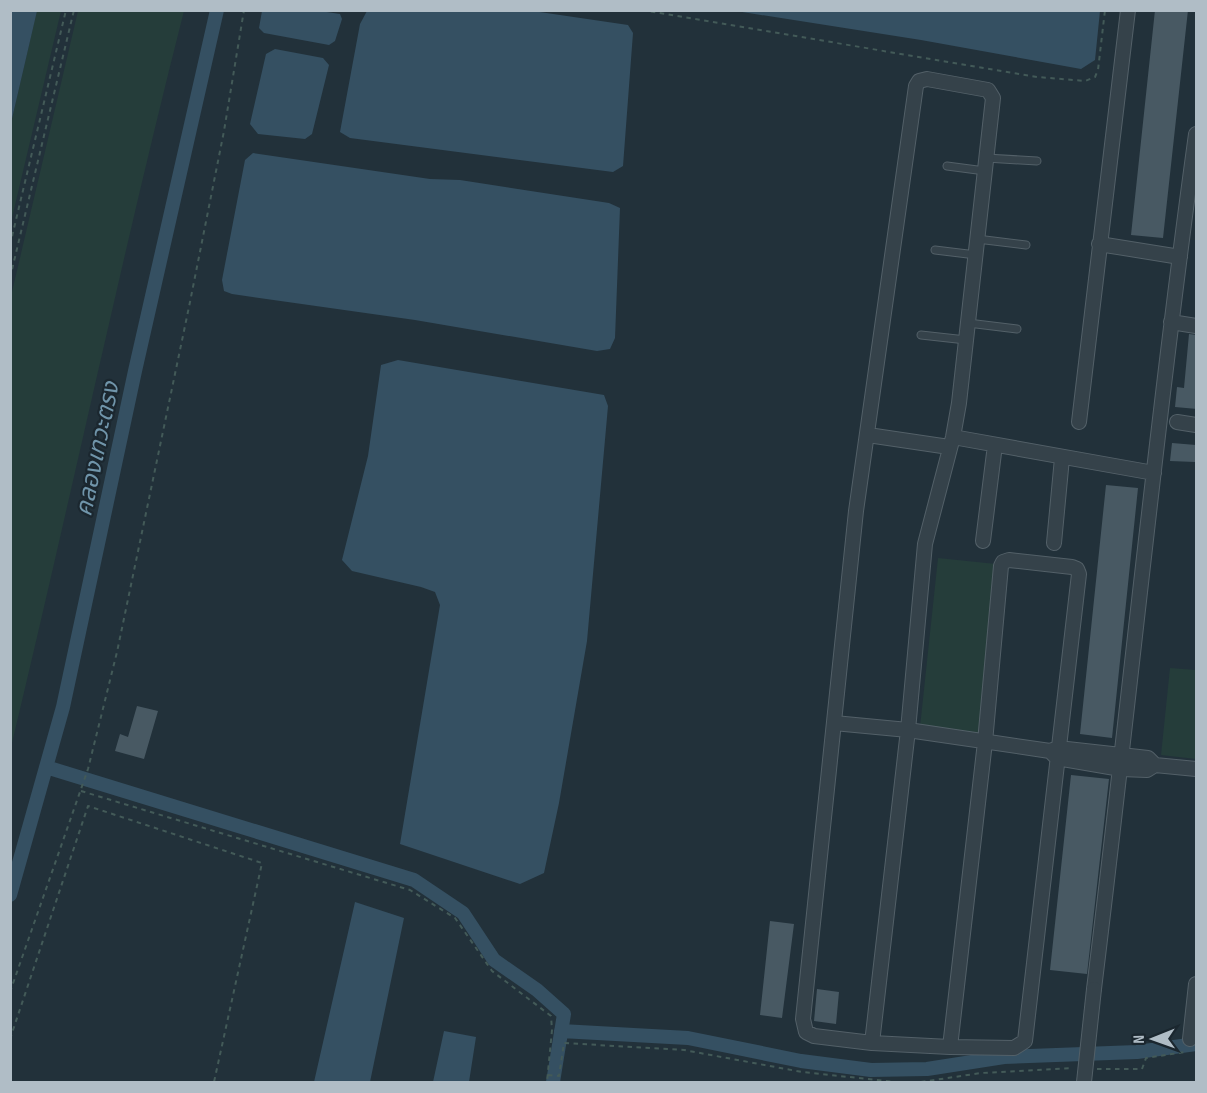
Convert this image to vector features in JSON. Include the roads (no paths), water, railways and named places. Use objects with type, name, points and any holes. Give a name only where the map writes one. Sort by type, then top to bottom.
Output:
[{"type":"street","points":[[1079,422],[1128,10]]},
{"type":"street","points":[[872,1043],[908,730],[925,544],[951,442],[968,323],[992,93],[988,90],[927,79],[919,81],[916,86],[856,511],[803,1019],[806,1032],[814,1036],[872,1043],[950,1047],[1014,1048],[1025,1041],[1055,752],[1079,574],[1077,569],[1072,567],[1009,560],[1003,562],[1001,566],[985,742],[950,1047]]},
{"type":"street","points":[[1084,1083],[1171,322],[1197,134]]},
{"type":"street","points":[[1100,244],[1180,257]]},
{"type":"street","points":[[1171,322],[1197,326]]},
{"type":"street","points":[[1177,422],[1197,425]]},
{"type":"street","points":[[868,435],[995,445],[1154,473]]},
{"type":"street","points":[[982,541],[995,445]]},
{"type":"street","points":[[1054,543],[1062,458]]},
{"type":"street","points":[[834,723],[908,730],[1122,762],[1147,770],[1155,765],[1197,769]]},
{"type":"street","points":[[1191,1045],[1197,984]]},
{"type":"lane","points":[[947,166],[1037,161]]},
{"type":"lane","points":[[977,239],[1026,245]]},
{"type":"lane","points":[[935,250],[975,255]]},
{"type":"lane","points":[[968,323],[1017,329]]},
{"type":"lane","points":[[921,335],[966,340]]},
{"type":"water","points":[[526,10],[628,25],[633,33],[623,166],[613,172],[350,138],[340,132],[360,24],[367,11]]},
{"type":"water","points":[[10,11],[37,11],[11,123]]},
{"type":"water","points":[[262,11],[320,11],[340,14],[342,19],[335,41],[329,45],[264,33],[259,28]]},
{"type":"water","points":[[736,11],[1100,11],[1095,60],[1081,69],[921,40]]},
{"type":"water","points":[[275,49],[323,58],[329,65],[312,134],[305,139],[258,134],[250,124],[266,54]]},
{"type":"water","points":[[253,153],[430,179],[460,180],[609,203],[620,208],[615,338],[610,349],[597,351],[224,291],[222,280],[245,160]]},
{"type":"water","points":[[398,360],[604,395],[608,406],[587,641],[559,803],[544,873],[520,884],[400,844],[440,605],[435,592],[352,571],[342,560],[368,456],[381,365]]},
{"type":"water","points":[[355,902],[404,918],[370,1082],[314,1082]]},
{"type":"water","points":[[444,1031],[476,1037],[469,1082],[433,1082]]},
{"type":"waterway","name":"คลองเทวะตรง","points":[[10,895],[63,707],[135,371],[217,10]]},
{"type":"waterway","points":[[46,767],[414,880],[463,913],[494,960],[537,990],[564,1014],[553,1082]]},
{"type":"waterway","points":[[561,1031],[688,1038],[801,1061],[871,1070],[927,1069],[1004,1057],[1137,1052],[1196,1044]]}]
